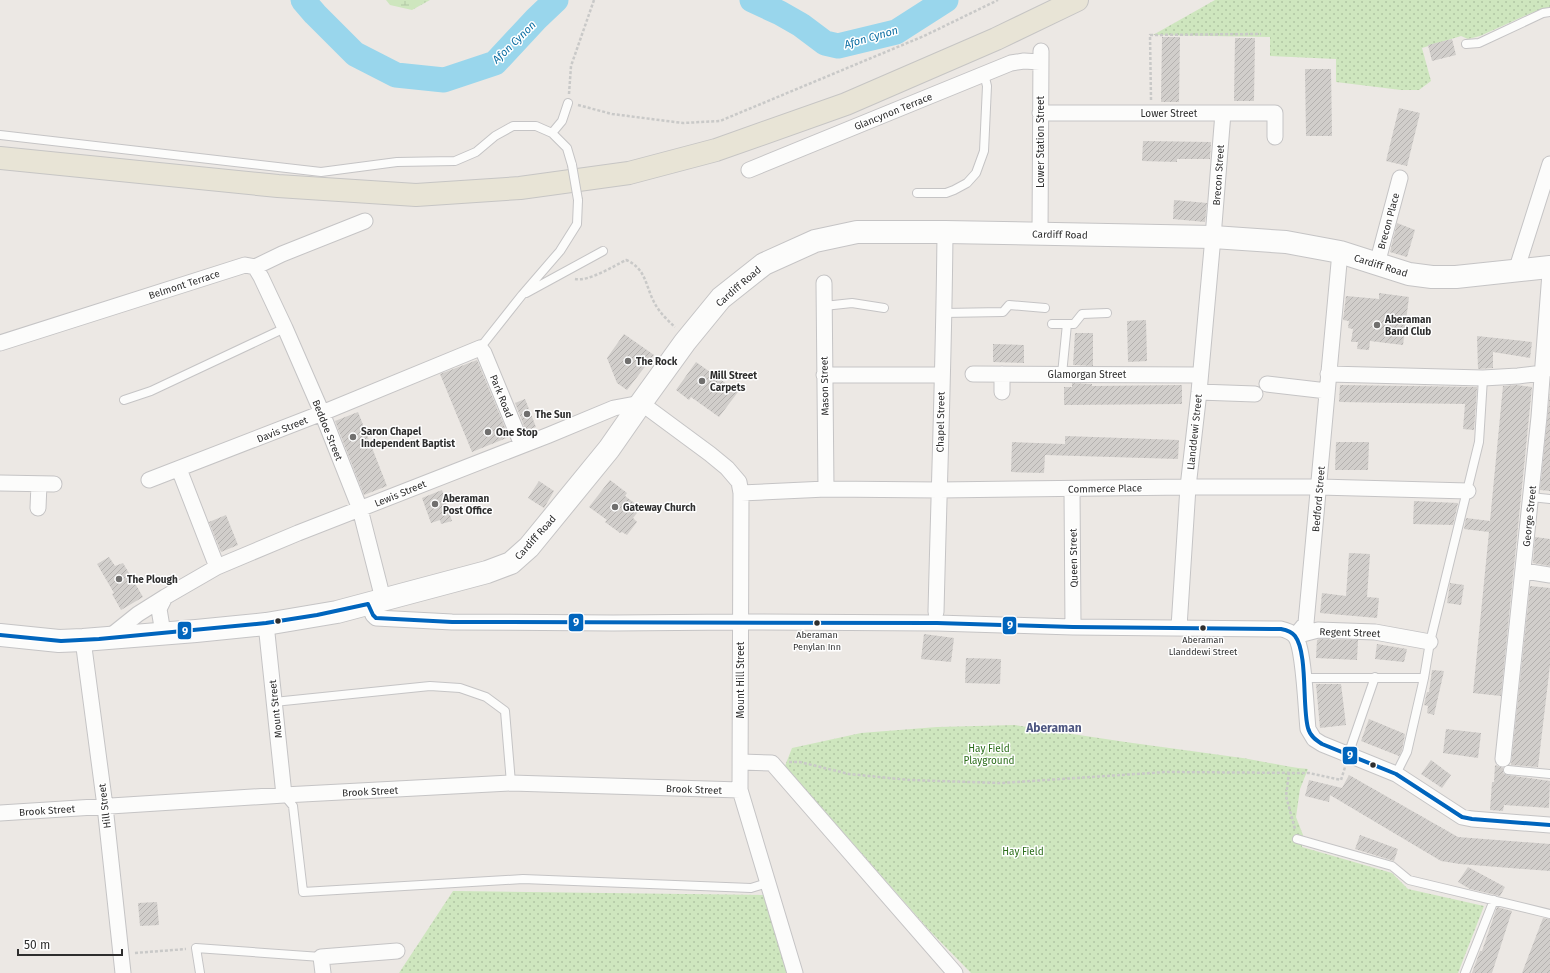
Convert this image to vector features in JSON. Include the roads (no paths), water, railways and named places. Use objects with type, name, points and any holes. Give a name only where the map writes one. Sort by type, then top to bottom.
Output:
[{"type":"main road","points":[[0,158],[278,186],[416,194],[520,188],[629,173],[716,150],[846,104],[996,39],[1077,0]]},
{"type":"main road","name":"Cardiff Road","points":[[0,635],[59,641],[266,624],[337,612],[487,572],[511,563],[529,547],[609,449],[688,338],[721,298],[764,264],[815,241],[857,232],[945,232],[1213,237],[1286,242],[1340,252],[1409,274],[1432,277],[1456,277],[1550,267]]},
{"type":"street","name":"Glancynon Terrace","points":[[749,170],[1011,63],[1041,56]]},
{"type":"street","name":"Lower Station Street","points":[[1040,234],[1041,56]]},
{"type":"street","name":"Lower Street","points":[[1040,113],[1275,114],[1275,137]]},
{"type":"street","name":"Brecon Street","points":[[1213,237],[1223,113]]},
{"type":"street","points":[[1516,271],[1550,164]]},
{"type":"street","name":"Brecon Place","points":[[1377,264],[1400,178]]},
{"type":"street","name":"Belmont Terrace","points":[[0,343],[244,265],[255,267],[282,254],[366,221]]},
{"type":"street","name":"Chapel Street","points":[[936,612],[945,232]]},
{"type":"street","name":"Llanddewi Street","points":[[1179,627],[1188,487],[1199,392],[1213,237]]},
{"type":"street","name":"Bedford Street","points":[[1295,636],[1306,623],[1340,252]]},
{"type":"street","name":"Beddoe Street","points":[[255,267],[285,328],[322,413],[360,509],[375,601]]},
{"type":"street","name":"George Street","points":[[1505,764],[1531,497],[1545,417],[1550,274]]},
{"type":"street","name":"Mason Street","points":[[824,283],[826,490]]},
{"type":"street","name":"Davis Street","points":[[149,480],[322,413],[480,348]]},
{"type":"street","name":"Park Road","points":[[480,348],[484,353],[522,445]]},
{"type":"street","points":[[1328,374],[1483,378],[1518,376],[1546,371]]},
{"type":"street","points":[[824,374],[942,374]]},
{"type":"street","name":"Glamorgan Street","points":[[973,374],[1200,375]]},
{"type":"street","points":[[1002,374],[1002,392]]},
{"type":"street","points":[[1267,384],[1327,391]]},
{"type":"street","points":[[1199,392],[1255,394]]},
{"type":"street","name":"Lewis Street","points":[[108,638],[138,614],[217,567],[298,533],[614,408],[641,403]]},
{"type":"street","name":"Mount Hill Street","points":[[641,403],[710,454],[727,468],[739,482],[741,493],[740,790],[795,973]]},
{"type":"street","points":[[179,469],[217,567]]},
{"type":"street","points":[[0,483],[46,484],[38,508]]},
{"type":"street","name":"Commerce Place","points":[[741,493],[826,490],[1188,487],[1468,491]]},
{"type":"street","name":"Queen Street","points":[[1072,489],[1073,627]]},
{"type":"street","points":[[1524,571],[1550,575]]},
{"type":"street","points":[[163,633],[158,609],[165,597]]},
{"type":"street","points":[[375,601],[373,616],[376,618],[452,622],[937,623],[1073,627],[1281,629],[1288,631],[1295,636],[1300,649],[1308,729],[1314,739],[1322,744],[1396,774],[1462,817],[1472,820],[1550,825]]},
{"type":"street","name":"Mount Street","points":[[266,624],[284,795]]},
{"type":"street","name":"Regent Street","points":[[1295,636],[1318,630],[1375,632],[1430,642]]},
{"type":"street","name":"Hill Street","points":[[83,640],[105,806],[123,973]]},
{"type":"street","points":[[741,762],[772,763],[955,973]]},
{"type":"street","name":"Brook Street","points":[[0,813],[284,795],[511,783],[740,790]]},
{"type":"street","points":[[323,973],[321,957],[397,950]]},
{"type":"lane","points":[[1466,44],[1479,43],[1543,13],[1550,12]]},
{"type":"lane","points":[[917,193],[946,193],[967,183],[976,173],[984,151],[987,86],[984,74]]},
{"type":"lane","points":[[552,133],[562,121],[568,103]]},
{"type":"lane","points":[[0,135],[320,172],[397,162],[455,161],[476,152],[495,136],[513,126],[536,126],[552,133],[566,148],[572,165],[578,200],[577,224],[560,251],[522,295],[480,348]]},
{"type":"lane","points":[[522,295],[603,251]]},
{"type":"lane","points":[[824,306],[852,303],[884,308]]},
{"type":"lane","points":[[944,313],[1002,312],[1008,305],[1045,308]]},
{"type":"lane","points":[[1052,324],[1074,324],[1082,314],[1107,313]]},
{"type":"lane","points":[[1062,374],[1067,324]]},
{"type":"lane","points":[[124,400],[151,391],[285,328]]},
{"type":"lane","points":[[1396,774],[1407,752],[1424,678],[1430,642],[1479,442],[1483,378]]},
{"type":"lane","points":[[1531,497],[1550,499]]},
{"type":"lane","points":[[1348,755],[1376,677]]},
{"type":"lane","points":[[1303,678],[1424,678]]},
{"type":"lane","points":[[274,702],[430,686],[460,688],[486,697],[505,711],[511,783]]},
{"type":"lane","points":[[1505,764],[1550,774]]},
{"type":"lane","points":[[284,795],[293,806],[303,892],[523,879],[751,888],[767,883]]},
{"type":"lane","points":[[1297,839],[1392,866],[1409,880],[1550,914]]},
{"type":"lane","points":[[1465,973],[1494,900]]},
{"type":"lane","points":[[200,973],[196,948],[321,957]]},
{"type":"waterway","name":"Afon Cynon","points":[[303,0],[355,54],[396,75],[444,80],[495,63],[556,0]]},
{"type":"waterway","name":"Afon Cynon","points":[[752,0],[801,25],[825,43],[838,46],[896,32],[946,0]]},
{"type":"place","name":"Aberaman Band Club","points":[[1377,325]]},
{"type":"place","name":"The Rock","points":[[628,361]]},
{"type":"place","name":"Mill Street Carpets","points":[[702,381]]},
{"type":"place","name":"The Sun","points":[[527,414]]},
{"type":"place","name":"One Stop","points":[[488,432]]},
{"type":"place","name":"Saron Chapel Independent Baptist","points":[[353,437]]},
{"type":"place","name":"Aberaman Post Office","points":[[435,504]]},
{"type":"place","name":"Gateway Church","points":[[615,507]]},
{"type":"place","name":"The Plough","points":[[119,579]]},
{"type":"place","name":"Aberaman Penylan Inn","points":[[817,623]]},
{"type":"place","name":"Aberaman Llanddewi Street","points":[[1203,628]]},
{"type":"district","name":"Aberaman","points":[[1054,728]]},
{"type":"park label","name":"Hay Field Playground","points":[[989,754]]},
{"type":"park label","name":"Hay Field","points":[[1023,851]]}]
